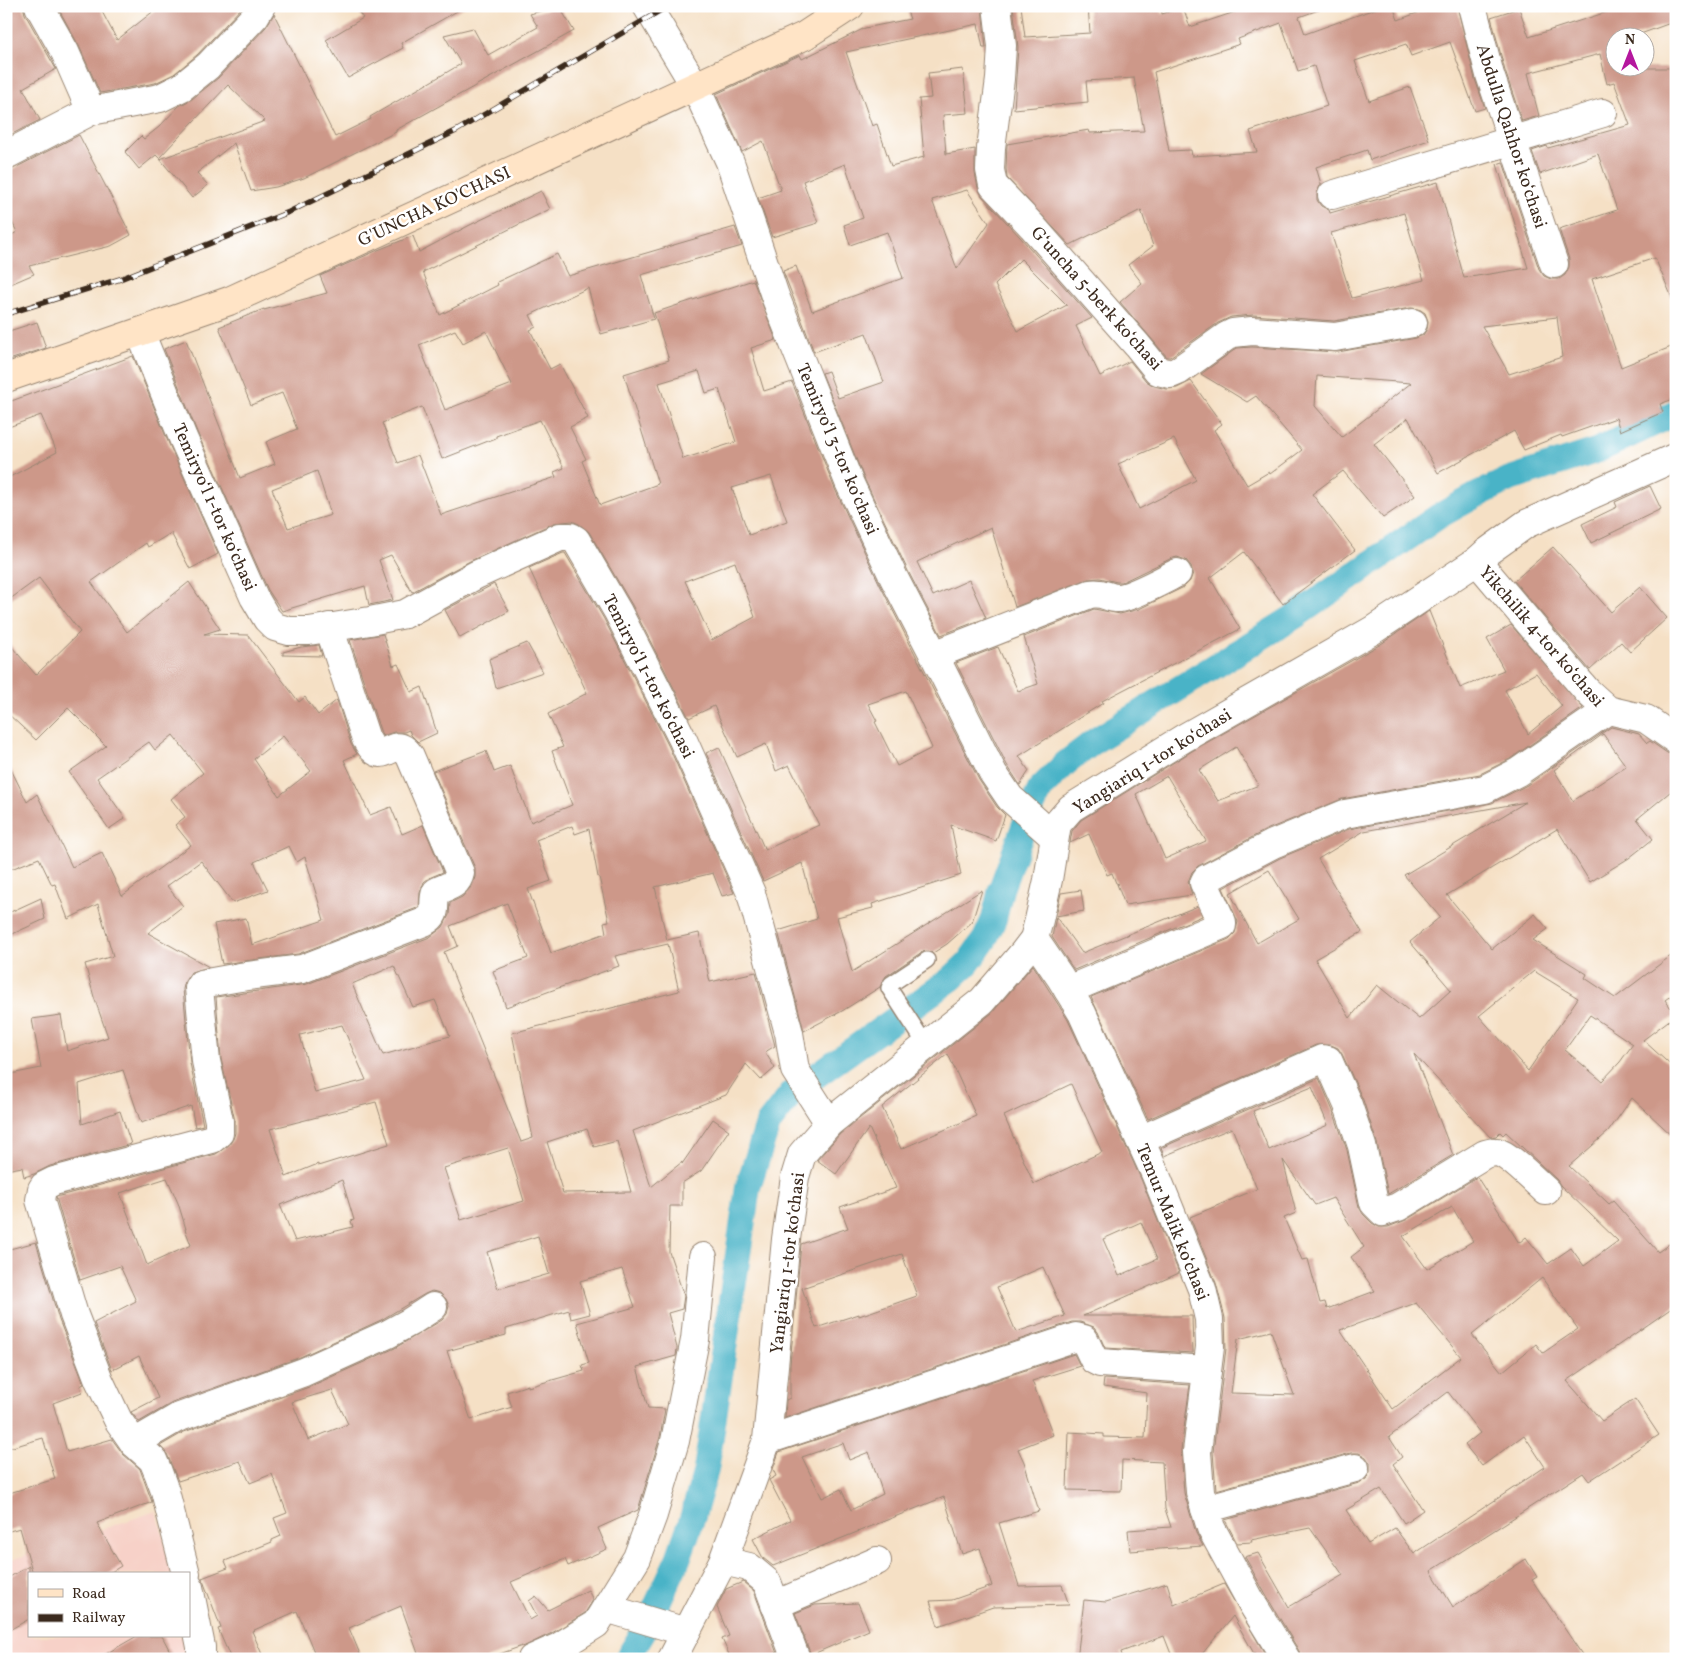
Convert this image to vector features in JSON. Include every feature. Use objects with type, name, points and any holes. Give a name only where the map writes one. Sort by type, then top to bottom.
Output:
[{"type":"street","points":[[39,6],[65,52],[91,111]]},
{"type":"street","points":[[6,155],[91,111],[160,98],[182,87],[208,66],[255,16],[261,6]]},
{"type":"street","name":"Temiryoʻl 3-tor koʻchasi","points":[[647,6],[695,86],[730,162],[775,296],[848,482],[894,578],[993,773],[1010,798],[1050,834]]},
{"type":"street","name":"G'UNCHA KO'CHASI","points":[[6,378],[229,301],[804,36],[850,6]]},
{"type":"street","name":"Gʻuncha 5-berk koʻchasi","points":[[997,6],[1002,46],[1000,79],[991,148],[990,170],[993,185],[1045,241],[1158,371],[1171,374],[1233,333],[1252,331],[1335,337],[1413,323]]},
{"type":"street","name":"Abdulla Qahhor koʻchasi","points":[[1472,6],[1490,75],[1554,264]]},
{"type":"street","points":[[1332,195],[1603,113]]},
{"type":"street","name":"Temiryoʻl 1-tor koʻchasi","points":[[140,332],[183,438],[254,597],[267,619],[275,627],[289,631],[309,631],[405,614],[476,575],[560,537],[572,536],[576,540],[618,612],[683,740],[751,893],[789,1033],[795,1070],[824,1115]]},
{"type":"street","name":"Yangiariq 1-tor koʻchasi","points":[[672,1659],[676,1629],[723,1561],[767,1440],[786,1239],[795,1177],[802,1154],[824,1115],[920,1035],[982,1001],[1024,952],[1034,939],[1048,880],[1050,834],[1057,824],[1071,808],[1184,738],[1373,630],[1477,561],[1526,524],[1676,457]]},
{"type":"street","name":"Yikchilik 4-tor koʻchasi","points":[[1477,561],[1587,691],[1608,710],[1646,719],[1676,740]]},
{"type":"street","points":[[934,655],[1090,594],[1098,592],[1112,598],[1123,597],[1177,573]]},
{"type":"street","points":[[185,1572],[165,1491],[158,1472],[152,1460],[134,1443],[118,1420],[100,1380],[74,1315],[40,1200],[44,1186],[54,1181],[212,1139],[218,1133],[218,1121],[206,1061],[199,988],[201,984],[240,977],[302,970],[424,922],[434,914],[436,892],[453,885],[459,878],[460,873],[406,749],[396,746],[385,753],[376,752],[366,739],[329,628]]},
{"type":"street","name":"Yikchilik 4-tor koʻchasi","points":[[1068,990],[1222,925],[1204,883],[1206,879],[1273,844],[1345,814],[1485,789],[1518,772],[1608,710]]},
{"type":"street","name":"Temur Malik koʻchasi","points":[[1034,939],[1082,1013],[1140,1140],[1202,1289],[1209,1319],[1210,1346],[1197,1452],[1200,1492],[1211,1528],[1253,1605],[1286,1659]]},
{"type":"street","points":[[1140,1140],[1322,1059],[1328,1060],[1348,1105],[1362,1146],[1374,1203],[1383,1212],[1398,1207],[1485,1154],[1494,1152],[1507,1156],[1546,1191]]},
{"type":"street","points":[[532,1659],[559,1647],[596,1624],[610,1609],[637,1558],[653,1515],[675,1441],[695,1340],[703,1257]]},
{"type":"street","points":[[134,1443],[177,1418],[304,1372],[388,1334],[433,1307]]},
{"type":"street","points":[[767,1440],[1076,1337],[1084,1339],[1094,1360],[1100,1363],[1207,1370]]},
{"type":"street","points":[[1205,1509],[1355,1468]]},
{"type":"street","points":[[723,1561],[749,1567],[767,1582],[796,1659]]},
{"type":"street","points":[[775,1605],[877,1561]]},
{"type":"street","points":[[190,1592],[197,1623],[201,1659]]},
{"type":"street","points":[[610,1609],[676,1629]]},
{"type":"lane","points":[[920,1035],[890,990],[890,984],[928,960]]},
{"type":"shaded area","points":[[156,1511],[173,1572],[28,1572],[28,1638],[190,1638],[192,1635],[185,1659],[6,1659],[6,1562]]},
{"type":"building","points":[[6,6],[23,6],[25,14],[56,69],[23,88],[40,120],[6,137]]},
{"type":"building","points":[[57,6],[99,6],[117,40],[160,6],[243,6],[197,55],[174,74],[155,83],[100,93],[79,46]]},
{"type":"building","points":[[354,6],[466,6],[401,43],[403,48],[348,78],[326,40],[363,18]]},
{"type":"building","points":[[559,6],[574,31],[396,130],[396,132],[304,178],[276,187],[251,191],[234,143],[197,173],[208,185],[192,198],[160,159],[265,121],[228,85],[159,158],[156,155],[139,169],[125,152],[141,136],[144,139],[159,127],[179,106],[192,99],[218,78],[266,27],[274,14],[335,137],[371,119],[370,117],[461,64],[444,35],[473,28],[488,55],[538,27],[530,14]]},
{"type":"building","points":[[905,6],[982,6],[986,48],[983,48],[978,24],[846,52],[872,126],[877,124],[891,166],[924,157],[919,99],[931,98],[928,73],[963,69],[968,113],[943,115],[946,154],[975,149],[975,173],[982,196],[1092,318],[1076,326],[1100,376],[1130,361],[1146,381],[1154,386],[1167,389],[1177,388],[1191,381],[1222,424],[1214,430],[1247,485],[1269,472],[1270,474],[1302,450],[1256,396],[1247,402],[1201,374],[1237,348],[1252,347],[1338,352],[1416,338],[1423,335],[1427,329],[1428,321],[1425,313],[1419,309],[1411,308],[1334,321],[1253,315],[1231,317],[1218,323],[1170,357],[1167,357],[1120,302],[1142,283],[1128,265],[1153,246],[1141,210],[1070,245],[1007,178],[1007,144],[1089,130],[1090,133],[1144,131],[1134,78],[1086,81],[1088,102],[1014,109],[1018,47],[1013,6],[1021,6],[1025,37],[1090,33],[1088,6],[1134,6],[1134,9],[1161,6],[1162,14],[1183,7],[1190,27],[1238,11],[1236,6],[1320,6],[1321,9],[1299,17],[1305,34],[1383,6],[1393,6],[1398,20],[1436,6],[1457,6],[1475,79],[1485,108],[1475,111],[1450,42],[1411,56],[1406,44],[1355,61],[1369,101],[1410,87],[1429,140],[1370,160],[1367,150],[1316,167],[1321,184],[1317,192],[1317,200],[1330,213],[1438,182],[1464,278],[1528,268],[1497,164],[1503,162],[1539,269],[1544,276],[1551,279],[1559,279],[1565,275],[1569,267],[1569,259],[1559,229],[1617,210],[1598,154],[1540,174],[1532,151],[1630,125],[1614,82],[1607,84],[1606,78],[1654,78],[1654,68],[1676,68],[1676,307],[1655,258],[1592,279],[1621,367],[1676,345],[1676,398],[1660,404],[1663,412],[1620,431],[1616,418],[1562,437],[1561,435],[1524,450],[1514,431],[1438,473],[1408,418],[1374,444],[1415,496],[1383,518],[1343,471],[1312,494],[1355,550],[1283,604],[1244,552],[1210,578],[1240,629],[1102,701],[1103,703],[1019,756],[1029,771],[1020,785],[1007,765],[956,663],[998,647],[1018,691],[1038,684],[1024,637],[1094,609],[1120,614],[1139,609],[1184,587],[1190,581],[1193,573],[1191,566],[1186,560],[1177,557],[1122,582],[1100,578],[1088,579],[1015,607],[991,527],[917,562],[933,596],[969,580],[986,618],[941,635],[863,476],[822,373],[828,371],[838,398],[884,382],[866,333],[814,352],[783,271],[796,266],[812,311],[903,278],[887,232],[850,245],[844,225],[863,218],[845,164],[803,181],[818,223],[772,237],[758,198],[781,190],[763,141],[742,152],[716,94],[800,55],[802,59],[865,28],[910,19]],"holes":[[[1281,23],[1298,71],[1314,66],[1327,106],[1250,131],[1257,152],[1192,156],[1191,150],[1169,151],[1154,72],[1240,44],[1238,39]],[[967,190],[989,223],[957,269],[932,200]],[[1404,213],[1424,280],[1352,298],[1331,233]],[[1021,259],[1067,305],[1018,331],[995,285]],[[1557,317],[1562,357],[1509,374],[1482,326]],[[1317,376],[1411,383],[1342,437],[1315,406]],[[1174,439],[1196,480],[1139,509],[1118,464]]]},
{"type":"building","points":[[1626,6],[1676,6],[1676,21],[1654,29],[1604,28],[1604,71],[1600,54],[1528,73],[1539,116],[1522,121],[1505,71],[1491,17],[1519,8],[1529,37]]},
{"type":"building","points":[[79,135],[131,235],[111,246],[29,266],[34,274],[6,286],[6,230],[10,236],[17,232],[6,210],[6,170],[13,169]]},
{"type":"building","points":[[541,191],[550,209],[423,272],[440,315],[498,285],[497,282],[557,254],[568,276],[735,227],[742,246],[641,275],[654,319],[601,334],[588,288],[530,315],[536,327],[530,330],[550,369],[560,364],[588,418],[570,427],[586,459],[582,461],[600,505],[658,484],[624,374],[669,360],[654,313],[753,280],[776,340],[751,348],[764,391],[792,382],[835,489],[880,585],[979,780],[997,807],[1005,815],[996,841],[951,825],[961,875],[872,904],[873,908],[837,917],[852,972],[982,890],[972,922],[947,944],[933,953],[922,952],[886,976],[880,987],[842,1011],[804,1031],[778,931],[817,919],[802,863],[763,881],[706,753],[719,747],[765,850],[819,825],[789,765],[776,771],[766,744],[737,757],[714,706],[689,718],[632,605],[589,532],[572,521],[554,523],[470,561],[412,592],[391,555],[379,560],[393,600],[369,605],[365,586],[282,611],[268,590],[197,432],[164,349],[186,340],[240,478],[275,464],[266,442],[297,429],[282,393],[251,405],[219,327],[264,309],[327,293],[320,276],[378,250],[413,236],[419,252]],"holes":[[[455,330],[463,343],[486,331],[512,384],[445,410],[419,345]],[[699,371],[706,393],[719,389],[736,442],[683,459],[659,383]],[[422,407],[442,459],[540,420],[564,468],[554,472],[556,477],[441,515],[418,455],[398,463],[382,423]],[[317,471],[331,515],[288,528],[272,489]],[[771,476],[787,521],[749,535],[732,488]],[[735,562],[755,617],[712,640],[685,581]],[[906,691],[932,748],[897,766],[875,722],[877,721],[868,704]]]},
{"type":"building","points":[[37,322],[46,348],[6,361],[6,332]]},
{"type":"building","points":[[133,356],[169,444],[218,554],[190,569],[171,533],[148,547],[146,543],[91,582],[127,632],[189,582],[220,629],[204,634],[248,635],[299,702],[305,697],[318,715],[337,700],[351,744],[357,754],[344,760],[370,815],[391,807],[402,834],[423,825],[443,872],[424,882],[420,893],[419,907],[417,908],[298,954],[222,964],[214,924],[246,918],[252,945],[324,920],[305,857],[297,862],[289,846],[254,862],[268,890],[233,903],[201,861],[167,886],[183,906],[148,933],[209,967],[191,972],[185,981],[183,989],[190,1063],[203,1125],[195,1127],[191,1106],[141,1123],[123,1070],[79,1084],[82,1124],[120,1111],[131,1144],[50,1166],[24,1177],[22,1167],[6,1170],[6,1075],[41,1068],[32,1019],[61,1015],[67,1051],[108,1037],[85,964],[113,956],[98,904],[68,919],[55,884],[52,885],[39,858],[6,871],[6,759],[27,802],[37,794],[72,867],[102,853],[122,896],[191,845],[175,825],[185,817],[171,799],[203,773],[173,735],[155,750],[149,742],[97,778],[125,818],[109,829],[69,772],[106,746],[68,708],[36,740],[6,712],[6,640],[36,675],[80,632],[39,578],[6,602],[6,479],[57,452],[41,415],[6,428],[6,403]],"holes":[[[283,736],[311,771],[279,796],[254,759]]]},
{"type":"building","points":[[1650,486],[1661,509],[1591,543],[1582,524],[1617,507],[1615,502]]},
{"type":"building","points":[[1553,547],[1611,612],[1640,587],[1667,618],[1630,652],[1621,642],[1590,670],[1514,581]]},
{"type":"building","points":[[565,553],[604,619],[669,747],[734,893],[722,896],[713,873],[655,887],[667,940],[699,933],[710,982],[756,972],[775,1046],[765,1052],[775,1068],[761,1080],[746,1064],[726,1095],[633,1131],[651,1187],[682,1162],[682,1164],[713,1119],[729,1130],[701,1171],[682,1183],[682,1206],[670,1206],[669,1252],[684,1296],[682,1309],[668,1313],[677,1348],[676,1356],[637,1367],[648,1408],[665,1409],[660,1437],[638,1510],[598,1528],[607,1549],[568,1566],[565,1559],[511,1582],[530,1620],[537,1616],[529,1601],[536,1596],[548,1610],[588,1590],[593,1600],[585,1613],[552,1633],[523,1647],[486,1659],[420,1659],[401,1606],[349,1628],[362,1659],[317,1659],[297,1611],[252,1631],[264,1659],[231,1659],[218,1629],[221,1628],[202,1578],[228,1568],[225,1561],[272,1542],[272,1540],[281,1536],[274,1518],[287,1513],[272,1474],[250,1483],[240,1461],[178,1481],[167,1454],[160,1446],[184,1432],[309,1387],[395,1348],[442,1320],[447,1314],[449,1306],[446,1299],[440,1293],[432,1291],[381,1320],[298,1358],[172,1403],[139,1422],[131,1412],[158,1398],[139,1356],[112,1370],[94,1323],[136,1301],[120,1266],[80,1280],[56,1197],[216,1154],[229,1145],[235,1133],[235,1121],[221,1059],[216,997],[307,984],[430,937],[443,927],[449,915],[450,903],[462,897],[472,886],[475,868],[433,771],[486,751],[494,772],[510,766],[531,822],[572,805],[552,751],[563,747],[548,714],[587,693],[529,568]],"holes":[[[572,826],[575,834],[589,829],[609,921],[604,922],[606,933],[551,953],[528,889],[551,881],[536,840]],[[507,903],[528,958],[493,971],[506,1007],[619,966],[615,956],[668,944],[679,991],[512,1033],[533,1138],[521,1142],[444,952],[458,946],[450,926]],[[394,966],[413,1007],[435,1000],[450,1036],[383,1055],[352,984]],[[342,1025],[366,1080],[315,1093],[300,1035]],[[376,1102],[389,1144],[318,1166],[318,1164],[286,1177],[270,1129]],[[587,1129],[594,1147],[617,1141],[631,1192],[563,1193],[547,1142]],[[508,1148],[524,1201],[461,1220],[444,1168]],[[167,1178],[178,1203],[191,1245],[147,1265],[120,1193]],[[342,1180],[354,1220],[351,1221],[353,1227],[295,1241],[280,1205]],[[538,1236],[549,1274],[498,1289],[487,1252]],[[622,1269],[635,1307],[577,1323],[589,1363],[582,1365],[584,1371],[507,1392],[512,1407],[471,1420],[447,1351],[506,1335],[506,1329],[569,1310],[571,1319],[590,1314],[580,1281]],[[332,1390],[348,1424],[308,1440],[292,1402]]]},
{"type":"building","points":[[494,584],[509,611],[460,638],[445,610]]},
{"type":"building","points":[[1429,611],[1460,688],[1504,670],[1487,639],[1511,625],[1583,708],[1510,759],[1480,774],[1342,799],[1266,830],[1198,866],[1192,872],[1188,882],[1192,895],[1125,905],[1117,884],[1119,884],[1116,883],[1112,873],[1107,875],[1089,834],[1070,843],[1072,831],[1081,820],[1192,751],[1381,644]],"holes":[[[1536,673],[1562,706],[1528,734],[1505,690]],[[1236,747],[1259,785],[1218,801],[1199,770]],[[1167,776],[1206,841],[1165,859],[1136,794]]]},
{"type":"building","points":[[383,634],[393,666],[398,664],[411,692],[422,687],[437,733],[418,742],[409,730],[382,736],[350,640]]},
{"type":"building","points":[[527,643],[543,672],[496,688],[489,659]]},
{"type":"building","points":[[319,645],[322,656],[283,655],[283,652],[301,647]]},
{"type":"building","points":[[1611,727],[1639,734],[1647,743],[1650,741],[1667,753],[1676,755],[1676,787],[1637,819],[1653,839],[1629,858],[1590,882],[1557,829],[1447,895],[1492,949],[1535,914],[1548,929],[1533,940],[1587,974],[1585,978],[1615,998],[1676,952],[1676,992],[1665,1000],[1676,1015],[1643,1040],[1676,1070],[1676,1139],[1632,1098],[1608,1132],[1569,1166],[1609,1204],[1613,1201],[1658,1252],[1676,1239],[1676,1305],[1567,1381],[1602,1421],[1635,1399],[1659,1435],[1589,1481],[1583,1473],[1431,1571],[1453,1607],[1526,1559],[1537,1577],[1532,1580],[1585,1659],[1302,1659],[1245,1557],[1258,1553],[1289,1607],[1343,1575],[1310,1528],[1251,1540],[1252,1542],[1237,1543],[1225,1520],[1359,1483],[1366,1479],[1370,1472],[1370,1463],[1366,1457],[1359,1453],[1351,1453],[1216,1490],[1213,1452],[1226,1349],[1225,1318],[1216,1283],[1190,1217],[1257,1189],[1232,1128],[1164,1156],[1161,1148],[1319,1078],[1347,1150],[1359,1207],[1372,1223],[1379,1227],[1388,1227],[1406,1220],[1477,1177],[1519,1243],[1526,1237],[1548,1264],[1571,1248],[1584,1266],[1618,1241],[1506,1132],[1503,1135],[1500,1132],[1496,1136],[1490,1137],[1414,1054],[1453,1155],[1388,1194],[1377,1143],[1363,1100],[1342,1054],[1338,1048],[1331,1045],[1316,1045],[1148,1119],[1091,997],[1229,939],[1235,933],[1238,922],[1223,888],[1280,858],[1349,829],[1492,803],[1527,785]],"holes":[[[1603,734],[1626,766],[1573,801],[1554,770]],[[1526,802],[1404,875],[1440,917],[1410,942],[1451,990],[1419,1019],[1377,985],[1350,1018],[1315,959],[1362,932],[1318,859],[1364,831]],[[1269,870],[1299,919],[1257,943],[1230,893]],[[1534,971],[1578,998],[1528,1071],[1479,1016]],[[1590,1015],[1633,1044],[1620,1062],[1602,1081],[1565,1050]],[[1312,1087],[1328,1125],[1269,1150],[1253,1111]],[[1283,1160],[1315,1205],[1333,1198],[1364,1247],[1351,1257],[1375,1291],[1327,1309],[1325,1302],[1320,1303],[1308,1259],[1302,1260],[1284,1218],[1296,1213]],[[1452,1207],[1473,1241],[1427,1269],[1403,1236]],[[1542,1278],[1578,1329],[1543,1353],[1536,1344],[1502,1372],[1472,1335]],[[1416,1303],[1461,1357],[1393,1409],[1340,1330]],[[1271,1331],[1294,1395],[1231,1393],[1238,1339]],[[1448,1392],[1480,1433],[1465,1445],[1482,1466],[1524,1435],[1545,1467],[1414,1554],[1395,1528],[1368,1544],[1346,1510],[1381,1489],[1404,1523],[1423,1510],[1393,1464],[1402,1457],[1389,1437]]]},
{"type":"building","points":[[1081,890],[1084,911],[1056,916],[1061,893]]},
{"type":"building","points":[[41,898],[45,919],[6,937],[6,914]]},
{"type":"building","points":[[1198,906],[1202,916],[1074,970],[1052,937],[1056,917],[1082,953]]},
{"type":"building","points":[[1033,965],[1068,1020],[1141,1179],[1179,1273],[1083,1316],[1192,1316],[1193,1353],[1105,1348],[1094,1327],[1080,1322],[1072,1322],[785,1418],[786,1400],[790,1398],[790,1365],[801,1244],[848,1228],[840,1207],[896,1188],[869,1128],[836,1174],[817,1160],[840,1134],[992,1013]],"holes":[[[948,1054],[976,1116],[901,1149],[882,1107]],[[1071,1084],[1102,1152],[1034,1184],[1004,1116]],[[1141,1222],[1157,1259],[1119,1276],[1103,1239]],[[902,1254],[917,1296],[859,1316],[859,1314],[816,1328],[802,1288]],[[1043,1267],[1065,1316],[1016,1332],[997,1287]]]},
{"type":"building","points":[[36,1242],[59,1320],[84,1384],[80,1386],[82,1392],[53,1403],[67,1452],[112,1439],[123,1454],[140,1469],[152,1502],[97,1523],[121,1566],[111,1572],[32,1572],[20,1528],[6,1532],[6,1494],[55,1479],[43,1438],[6,1449],[6,1250]]},
{"type":"building","points":[[1074,1354],[1080,1366],[1032,1381],[1053,1435],[1018,1449],[1024,1462],[1039,1511],[999,1523],[1019,1586],[1062,1585],[1069,1605],[993,1607],[938,1626],[930,1601],[952,1600],[992,1586],[980,1548],[962,1554],[944,1497],[773,1566],[763,1558],[753,1539],[790,1520],[769,1480],[776,1476],[773,1469],[779,1452]],"holes":[[[843,1443],[849,1460],[869,1452],[883,1494],[851,1510],[841,1489],[822,1498],[802,1457]]]},
{"type":"building","points":[[1104,1379],[1190,1385],[1181,1450],[1184,1493],[1196,1533],[1203,1546],[1130,1551],[1128,1530],[1171,1527],[1165,1509],[1162,1462],[1122,1460],[1121,1491],[1067,1490],[1069,1432],[1104,1434],[1104,1437],[1145,1438],[1147,1393],[1103,1387]]},
{"type":"building","points":[[29,1566],[28,1620],[6,1632],[6,1579]]},
{"type":"building","points":[[743,1582],[754,1591],[779,1659],[731,1659],[722,1639],[729,1636],[717,1607],[726,1589]]},
{"type":"building","points":[[1167,1583],[1174,1605],[1224,1584],[1268,1659],[1257,1659],[1233,1616],[1198,1659],[1173,1659],[1164,1636],[1121,1652],[1123,1659],[1077,1659],[1084,1600],[1106,1602]]},
{"type":"building","points":[[858,1603],[869,1630],[811,1655],[795,1613],[815,1605]]},
{"type":"building","points":[[134,1638],[163,1638],[174,1659],[97,1659]]},
{"type":"waterway","points":[[627,1659],[646,1628],[678,1559],[706,1470],[748,1187],[768,1124],[792,1093],[951,979],[968,963],[985,939],[994,919],[1001,889],[1029,813],[1041,788],[1066,763],[1096,740],[1294,617],[1439,516],[1510,479],[1596,451],[1676,413]]},
{"type":"railway","points":[[6,314],[120,279],[289,212],[456,131],[668,6]]}]
